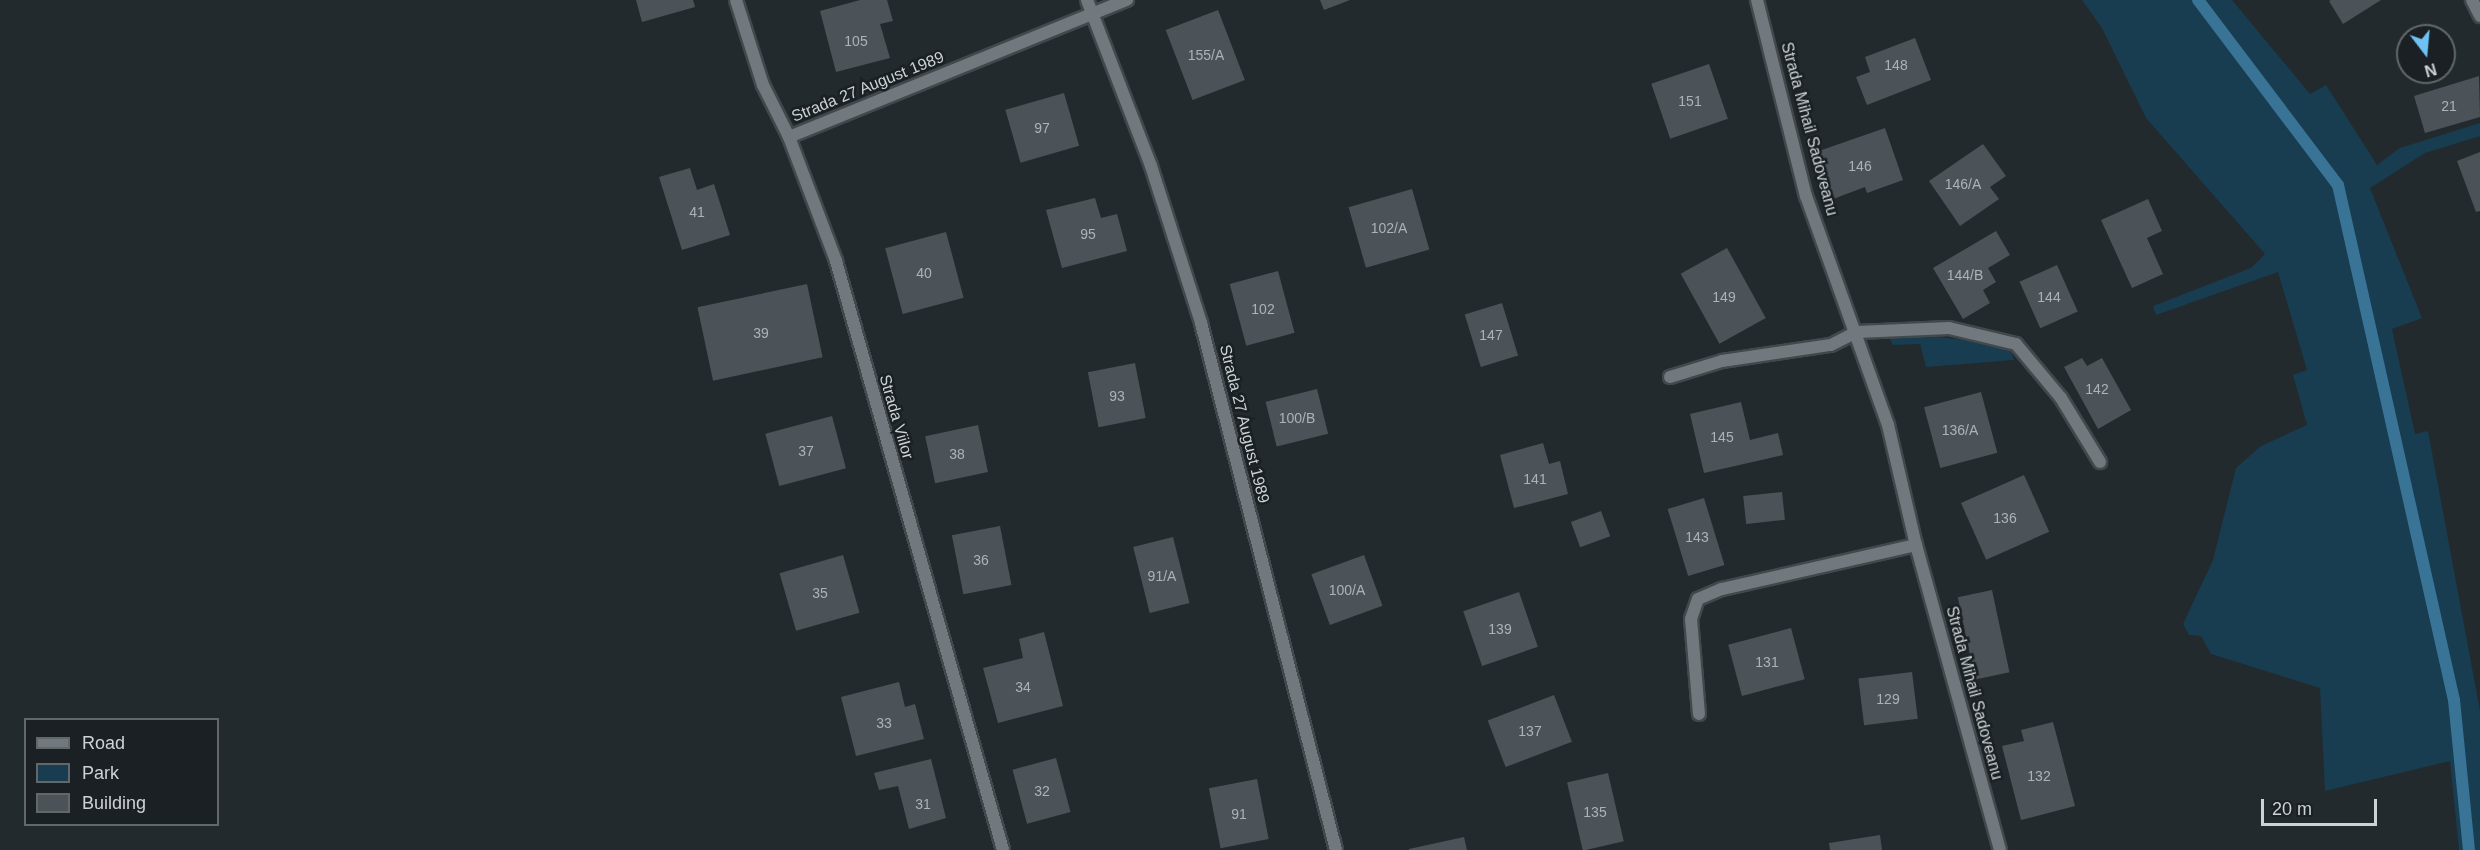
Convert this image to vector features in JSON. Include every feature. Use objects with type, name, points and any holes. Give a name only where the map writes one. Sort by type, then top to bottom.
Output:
[{"type":"street","name":"Strada Viilor","points":[[736,0],[763,85],[789,137],[836,261],[1003,850]]},
{"type":"street","name":"Strada 27 August 1989","points":[[1087,0],[1151,166],[1201,323],[1336,850]]},
{"type":"street","points":[[1093,14],[1127,0]]},
{"type":"street","name":"Strada Mihail Sadoveanu","points":[[1757,0],[1806,196],[1857,332],[1888,425],[1916,545],[2000,850]]},
{"type":"street","points":[[2472,0],[2480,16]]},
{"type":"street","name":"Strada 27 August 1989","points":[[789,137],[1093,14]]},
{"type":"street","points":[[1670,377],[1722,361],[1831,345],[1857,332],[1949,328],[2016,344],[2061,398],[2100,462]]},
{"type":"street","points":[[1700,714],[1691,619],[1698,599],[1722,589],[1916,545]]},
{"type":"green space","points":[[2082,0],[2232,0],[2310,94],[2326,85],[2377,165],[2400,148],[2480,123],[2480,136],[2425,153],[2370,188],[2422,318],[2392,329],[2415,434],[2428,431],[2480,711],[2480,850],[2459,850],[2450,761],[2325,791],[2320,688],[2211,654],[2201,636],[2189,635],[2183,624],[2213,560],[2236,468],[2261,446],[2307,425],[2293,375],[2307,370],[2278,272],[2156,315],[2153,306],[2251,268],[2265,254],[2146,118],[2102,28]]},
{"type":"green space","points":[[1920,335],[1984,342],[2011,351],[2014,360],[1926,367],[1920,344],[1893,345],[1889,338]]},
{"type":"building","points":[[636,0],[693,0],[695,7],[642,22]]},
{"type":"building","points":[[860,0],[887,0],[893,21],[880,24],[890,58],[836,72],[820,11]]},
{"type":"building","points":[[1320,0],[1350,0],[1324,10]]},
{"type":"building","points":[[2331,0],[2381,0],[2343,24],[2329,1]]},
{"type":"building","points":[[1218,10],[1245,80],[1193,100],[1166,30]]},
{"type":"building","points":[[1915,38],[1931,80],[1867,105],[1856,77],[1870,72],[1865,57]]},
{"type":"building","points":[[1709,64],[1728,119],[1670,139],[1651,84]]},
{"type":"building","points":[[2479,76],[2480,117],[2425,133],[2414,96]]},
{"type":"building","points":[[1064,93],[1079,146],[1021,163],[1005,110]]},
{"type":"building","points":[[1885,128],[1903,180],[1867,193],[1865,187],[1833,199],[1816,152]]},
{"type":"building","points":[[1983,144],[2006,176],[1990,187],[1999,199],[1960,226],[1929,181]]},
{"type":"building","points":[[2480,152],[2480,211],[2476,212],[2457,161]]},
{"type":"building","points":[[690,168],[697,190],[714,184],[730,235],[682,250],[659,177]]},
{"type":"building","points":[[1412,189],[1429,250],[1366,268],[1349,207]]},
{"type":"building","points":[[1095,198],[1101,218],[1117,214],[1127,251],[1062,268],[1046,210]]},
{"type":"building","points":[[2148,199],[2162,231],[2147,238],[2163,274],[2132,288],[2101,220]]},
{"type":"building","points":[[1996,231],[2010,255],[1988,268],[1996,282],[1983,290],[1990,303],[1963,319],[1933,268]]},
{"type":"building","points":[[946,232],[964,298],[903,314],[885,248]]},
{"type":"building","points":[[1727,248],[1766,318],[1719,344],[1681,274]]},
{"type":"building","points":[[2057,265],[2078,312],[2040,328],[2020,282]]},
{"type":"building","points":[[1278,271],[1295,333],[1246,346],[1230,284]]},
{"type":"building","points":[[807,284],[823,357],[713,381],[697,307]]},
{"type":"building","points":[[1502,303],[1518,356],[1481,367],[1465,314]]},
{"type":"building","points":[[2082,358],[2087,366],[2102,358],[2131,410],[2098,429],[2064,367]]},
{"type":"building","points":[[1135,363],[1146,418],[1099,427],[1088,372]]},
{"type":"building","points":[[1317,389],[1328,434],[1277,446],[1266,402]]},
{"type":"building","points":[[1981,392],[1997,453],[1940,468],[1924,407]]},
{"type":"building","points":[[1741,402],[1750,440],[1778,433],[1783,455],[1704,473],[1690,414]]},
{"type":"building","points":[[832,416],[846,468],[779,486],[765,434]]},
{"type":"building","points":[[978,425],[988,472],[935,483],[925,436]]},
{"type":"building","points":[[1543,443],[1549,464],[1560,461],[1568,494],[1514,508],[1500,455]]},
{"type":"building","points":[[2024,475],[2049,532],[1986,560],[1961,503]]},
{"type":"building","points":[[1782,492],[1785,520],[1746,524],[1743,496]]},
{"type":"building","points":[[1704,498],[1724,565],[1688,576],[1668,509]]},
{"type":"building","points":[[1601,511],[1610,536],[1580,547],[1571,522]]},
{"type":"building","points":[[1000,526],[1011,585],[963,594],[952,535]]},
{"type":"building","points":[[1173,537],[1189,603],[1150,613],[1133,547]]},
{"type":"building","points":[[843,555],[860,613],[796,631],[780,573]]},
{"type":"building","points":[[1364,555],[1382,606],[1330,625],[1311,574]]},
{"type":"building","points":[[1992,590],[2009,672],[1975,679],[1958,597]]},
{"type":"building","points":[[1519,592],[1538,647],[1482,666],[1463,611]]},
{"type":"building","points":[[1791,628],[1805,679],[1742,696],[1728,645]]},
{"type":"building","points":[[1044,632],[1063,706],[998,723],[983,668],[1023,658],[1019,639]]},
{"type":"building","points":[[1912,672],[1918,719],[1864,725],[1858,679]]},
{"type":"building","points":[[899,682],[905,707],[915,704],[924,739],[856,756],[841,697]]},
{"type":"building","points":[[1554,695],[1572,742],[1506,767],[1488,720]]},
{"type":"building","points":[[2053,722],[2075,806],[2021,820],[2002,746],[2024,741],[2021,730]]},
{"type":"building","points":[[1056,758],[1070,812],[1027,824],[1013,770]]},
{"type":"building","points":[[931,759],[946,818],[909,829],[898,786],[879,790],[874,773]]},
{"type":"building","points":[[1608,773],[1624,841],[1583,850],[1567,782]]},
{"type":"building","points":[[1257,779],[1269,839],[1221,848],[1209,788]]},
{"type":"building","points":[[1880,835],[1882,850],[1830,850],[1829,843]]},
{"type":"building","points":[[1464,837],[1467,850],[1409,850],[1409,849]]},
{"type":"waterway","points":[[2198,0],[2338,185],[2454,700],[2469,850]]}]
